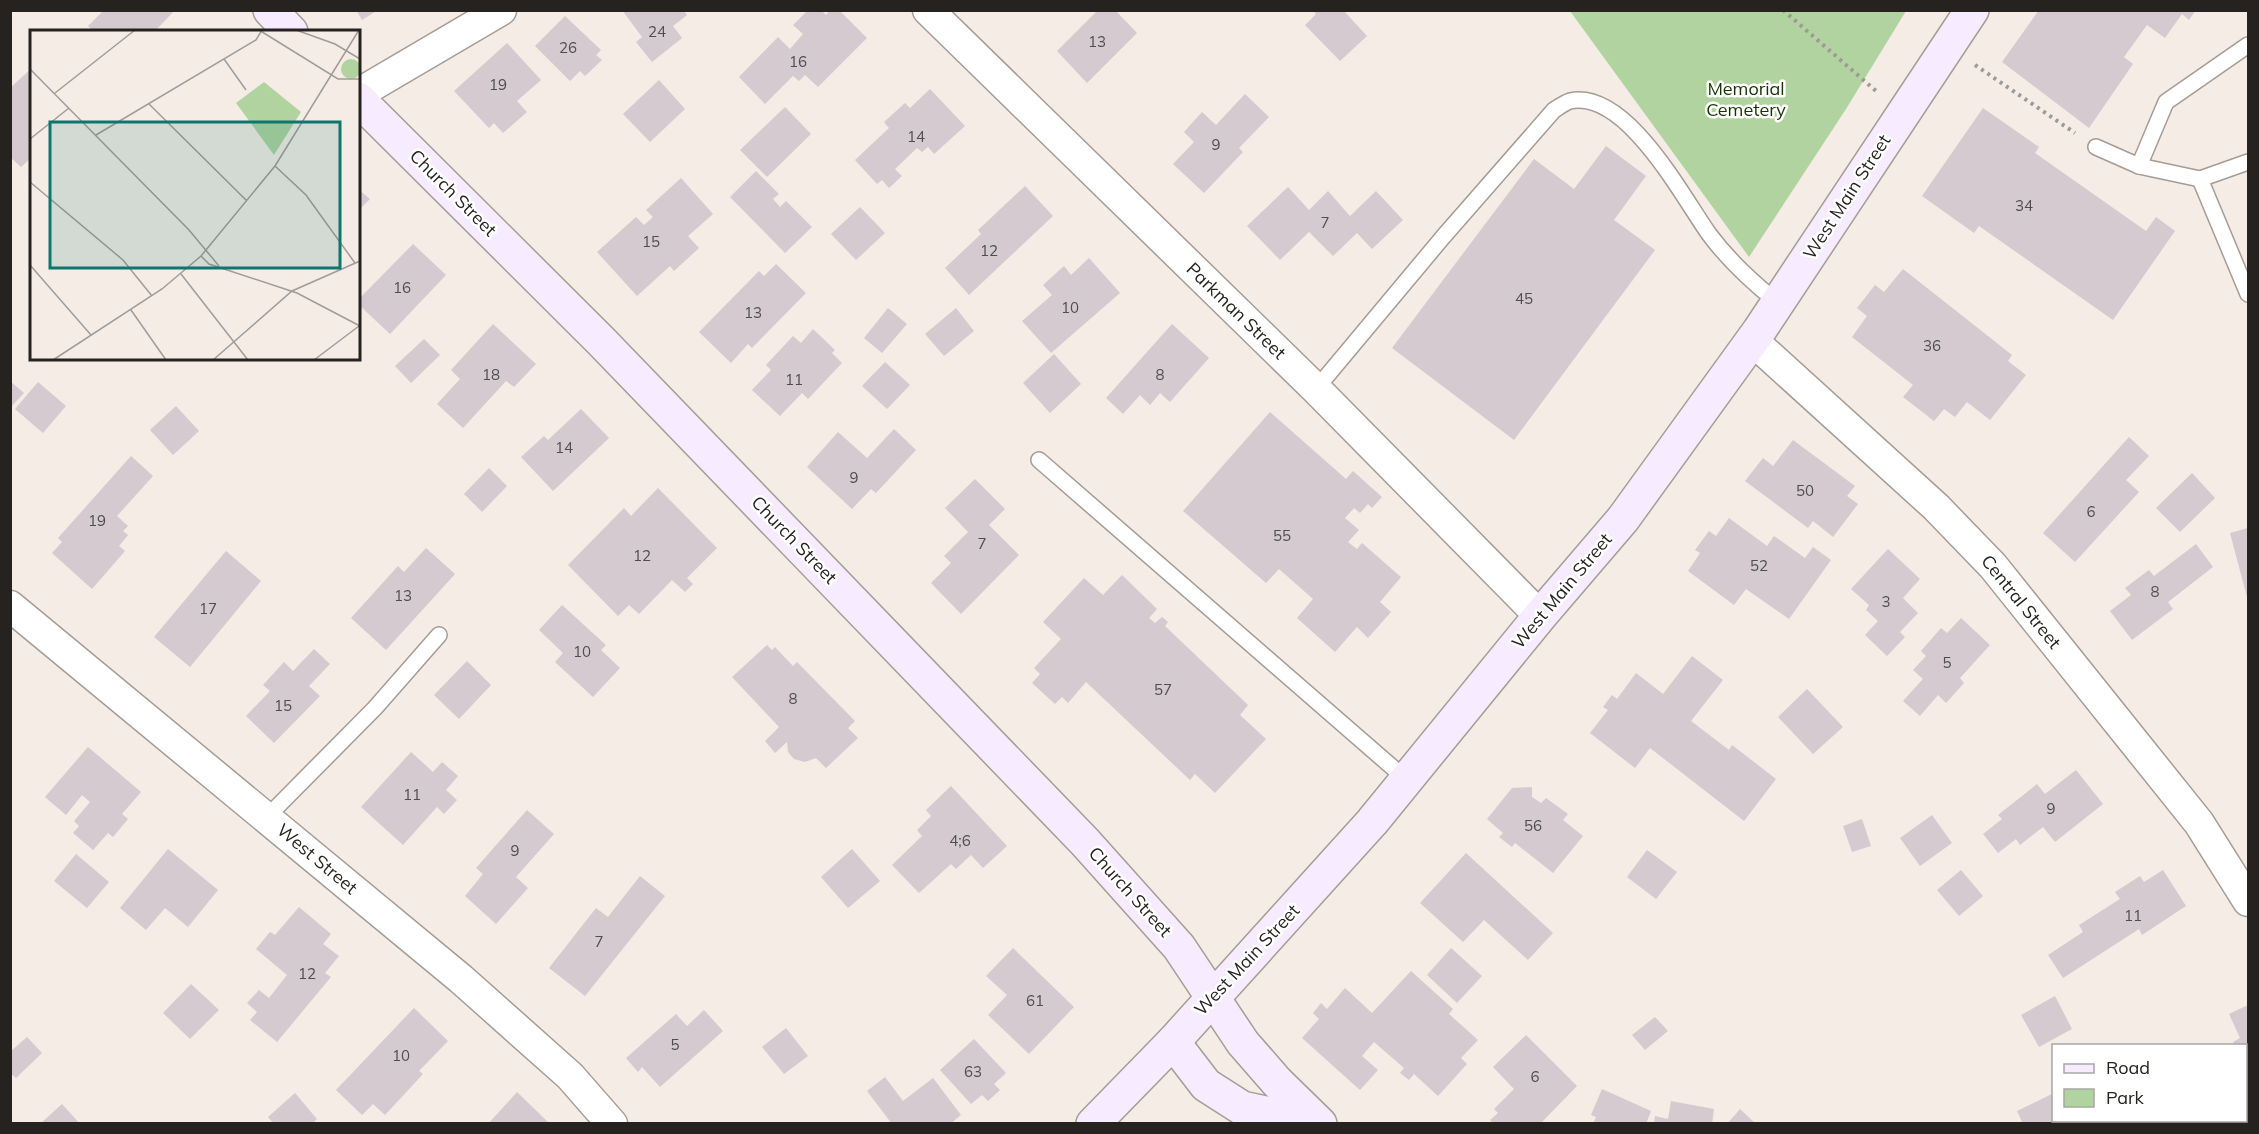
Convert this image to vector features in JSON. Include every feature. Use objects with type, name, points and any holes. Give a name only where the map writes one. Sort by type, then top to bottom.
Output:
[{"type":"street","points":[[270,10],[289,30]]},
{"type":"street","points":[[360,93],[501,10]]},
{"type":"street","name":"Parkman Street","points":[[928,10],[1316,388],[1540,616]]},
{"type":"street","name":"West Main Street","points":[[1092,1124],[1173,1042],[1325,876],[1623,519],[1778,302],[1971,10]]},
{"type":"street","name":"Church Street","points":[[360,101],[601,341],[1078,834],[1179,947],[1243,1044],[1276,1082],[1318,1124]]},
{"type":"street","name":"Central Street","points":[[1752,340],[1936,507],[1993,566],[2199,824],[2248,901]]},
{"type":"street","name":"West Street","points":[[10,606],[478,994],[570,1076],[612,1124]]},
{"type":"street","points":[[1173,1042],[1206,1085],[1242,1108],[1318,1124]]},
{"type":"lane","points":[[2139,166],[2166,102],[2248,45]]},
{"type":"lane","points":[[1316,388],[1554,110],[1568,102],[1584,100],[1605,106],[1624,122],[1652,149],[1710,236],[1737,268],[1778,302]]},
{"type":"lane","points":[[2096,147],[2139,166],[2200,179],[2248,162]]},
{"type":"lane","points":[[2200,179],[2248,294]]},
{"type":"lane","points":[[1040,460],[1407,780]]},
{"type":"lane","points":[[267,817],[375,708],[439,635]]},
{"type":"path","points":[[1783,10],[1902,113]]},
{"type":"path","points":[[1947,46],[2096,147]]},
{"type":"green space","name":"Memorial Cemetery","points":[[1570,11],[1906,11],[1846,109],[1749,257]]},
{"type":"building","points":[[104,10],[175,10],[156,30],[92,30],[88,26]]},
{"type":"building","points":[[356,10],[378,10],[362,20]]},
{"type":"building","points":[[622,10],[683,10],[687,15],[673,26],[682,38],[652,62],[636,42],[642,37]]},
{"type":"building","points":[[808,10],[821,10],[826,15],[830,10],[839,10],[867,38],[818,87],[805,75],[799,81],[793,76],[765,104],[739,77],[778,37],[790,49],[803,34],[793,25]]},
{"type":"building","points":[[1098,10],[1115,10],[1137,33],[1087,83],[1057,51]]},
{"type":"building","points":[[1312,10],[1343,10],[1367,36],[1340,61],[1305,25],[1316,14]]},
{"type":"building","points":[[2039,10],[2196,10],[2189,20],[2182,14],[2165,38],[2147,25],[2124,57],[2133,64],[2089,128],[2002,62]]},
{"type":"building","points":[[565,16],[601,50],[596,55],[602,60],[585,76],[580,71],[570,81],[535,46]]},
{"type":"building","points":[[507,43],[541,80],[517,101],[527,112],[503,133],[494,123],[489,128],[454,91]]},
{"type":"building","points":[[30,70],[30,159],[21,167],[10,157],[10,88]]},
{"type":"building","points":[[659,80],[685,109],[650,142],[623,114]]},
{"type":"building","points":[[930,89],[965,126],[934,154],[928,147],[922,152],[917,148],[895,169],[902,176],[889,188],[882,180],[877,184],[855,160],[889,128],[884,122],[905,103],[910,108]]},
{"type":"building","points":[[1245,94],[1269,117],[1239,148],[1243,152],[1204,193],[1173,164],[1194,142],[1184,132],[1202,112],[1216,125]]},
{"type":"building","points":[[785,107],[811,134],[767,177],[740,150]]},
{"type":"building","points":[[1983,108],[2039,147],[2035,153],[2146,231],[2156,217],[2175,231],[2113,320],[1979,226],[1974,233],[1922,196]]},
{"type":"building","points":[[1606,146],[1646,176],[1614,220],[1655,250],[1514,440],[1392,348],[1534,159],[1574,189]]},
{"type":"building","points":[[756,171],[779,194],[773,199],[780,207],[786,201],[812,227],[785,253],[730,197]]},
{"type":"building","points":[[681,178],[713,214],[688,236],[699,248],[674,271],[670,266],[637,296],[597,252],[636,217],[644,225],[653,217],[646,210]]},
{"type":"building","points":[[1025,186],[1053,216],[969,295],[945,268],[981,234],[978,230]]},
{"type":"building","points":[[1288,187],[1309,210],[1328,191],[1350,216],[1376,191],[1403,220],[1372,249],[1357,233],[1333,256],[1309,232],[1280,260],[1247,226]]},
{"type":"building","points":[[360,191],[370,199],[360,209]]},
{"type":"building","points":[[860,207],[885,233],[856,260],[831,234]]},
{"type":"building","points":[[413,244],[446,275],[390,334],[360,306],[360,298]]},
{"type":"building","points":[[1089,258],[1120,293],[1051,353],[1022,321],[1052,295],[1043,285],[1064,266],[1071,275]]},
{"type":"building","points":[[776,264],[806,293],[752,348],[748,344],[731,363],[699,332],[759,271],[764,276]]},
{"type":"building","points":[[1903,269],[2012,355],[2008,361],[2026,375],[1990,420],[1967,402],[1955,417],[1944,409],[1934,421],[1903,397],[1913,385],[1852,337],[1867,316],[1857,308],[1875,285],[1884,292]]},
{"type":"building","points":[[888,308],[907,324],[882,353],[864,338]]},
{"type":"building","points":[[956,308],[974,331],[944,356],[925,334]]},
{"type":"building","points":[[493,324],[536,364],[514,387],[506,381],[463,428],[437,404],[460,379],[451,370]]},
{"type":"building","points":[[1172,324],[1209,358],[1170,402],[1160,393],[1150,405],[1140,395],[1123,414],[1106,398]]},
{"type":"building","points":[[813,329],[835,350],[832,353],[842,363],[808,399],[802,393],[780,416],[752,390],[771,370],[766,365],[793,336],[801,343]]},
{"type":"building","points":[[424,339],[440,355],[411,383],[395,366]]},
{"type":"building","points":[[1054,354],[1081,384],[1050,413],[1023,383]]},
{"type":"building","points":[[885,362],[910,385],[887,409],[862,386]]},
{"type":"building","points":[[10,381],[24,393],[10,408]]},
{"type":"building","points":[[38,382],[66,406],[43,433],[15,409]]},
{"type":"building","points":[[176,406],[199,431],[173,455],[150,430]]},
{"type":"building","points":[[581,409],[609,438],[553,491],[521,457],[544,436],[548,440]]},
{"type":"building","points":[[1270,412],[1346,479],[1353,471],[1382,497],[1372,508],[1368,504],[1360,513],[1354,508],[1345,518],[1359,530],[1348,542],[1357,549],[1362,543],[1401,577],[1380,602],[1391,612],[1368,638],[1357,627],[1335,652],[1297,618],[1313,599],[1279,569],[1266,583],[1183,511]]},
{"type":"building","points":[[894,429],[916,450],[876,493],[871,489],[852,509],[807,467],[838,432],[867,458]]},
{"type":"building","points":[[2129,437],[2149,456],[2126,480],[2139,492],[2075,562],[2043,533]]},
{"type":"building","points":[[1793,440],[1855,486],[1847,496],[1858,504],[1833,537],[1813,521],[1808,528],[1745,481],[1763,458],[1773,466]]},
{"type":"building","points":[[131,456],[153,476],[117,516],[128,526],[123,531],[128,535],[119,546],[125,551],[92,589],[52,553],[62,542],[58,538]]},
{"type":"building","points":[[489,468],[507,486],[482,512],[464,494]]},
{"type":"building","points":[[2192,473],[2215,498],[2180,532],[2156,508]]},
{"type":"building","points":[[975,479],[1005,509],[989,525],[1019,555],[961,614],[931,583],[951,563],[944,556],[968,532],[945,508]]},
{"type":"building","points":[[658,488],[717,548],[687,578],[693,584],[685,592],[672,580],[639,614],[629,605],[618,616],[568,565],[624,508],[631,516]]},
{"type":"building","points":[[1729,518],[1767,546],[1774,536],[1805,558],[1813,547],[1831,560],[1789,619],[1746,589],[1734,605],[1688,571],[1700,553],[1695,550],[1709,531],[1716,536]]},
{"type":"building","points":[[2248,528],[2248,601],[2230,533]]},
{"type":"building","points":[[2196,544],[2213,567],[2168,602],[2173,609],[2132,640],[2110,611],[2131,595],[2125,588],[2149,570],[2154,576]]},
{"type":"building","points":[[426,548],[455,574],[386,650],[351,618],[398,566],[404,572]]},
{"type":"building","points":[[1888,549],[1920,579],[1903,598],[1918,613],[1900,632],[1905,637],[1887,656],[1865,635],[1878,621],[1866,610],[1869,605],[1851,589]]},
{"type":"building","points":[[226,551],[261,581],[190,667],[154,637]]},
{"type":"building","points":[[1122,575],[1157,609],[1149,618],[1155,623],[1162,617],[1168,622],[1165,626],[1248,705],[1240,715],[1266,739],[1215,793],[1195,774],[1190,780],[1086,682],[1068,703],[1062,697],[1055,704],[1032,683],[1040,674],[1034,668],[1061,639],[1043,622],[1084,578],[1103,595]]},
{"type":"building","points":[[562,605],[606,645],[601,650],[620,668],[593,697],[555,662],[563,653],[539,630]]},
{"type":"building","points":[[1961,618],[1990,645],[1960,678],[1964,683],[1946,703],[1938,695],[1920,716],[1903,701],[1923,679],[1913,670],[1926,656],[1921,651],[1941,628],[1947,633]]},
{"type":"building","points":[[767,645],[772,650],[775,647],[793,666],[797,662],[855,721],[848,728],[858,738],[826,768],[816,758],[805,762],[794,759],[788,752],[787,742],[775,753],[765,741],[779,727],[732,677]]},
{"type":"building","points":[[314,649],[330,664],[309,686],[320,696],[274,743],[246,716],[270,691],[263,685],[284,662],[293,671]]},
{"type":"building","points":[[1692,656],[1723,680],[1691,721],[1729,750],[1732,745],[1776,779],[1744,821],[1650,748],[1635,768],[1590,733],[1608,710],[1603,707],[1612,695],[1617,699],[1636,673],[1663,694]]},
{"type":"building","points":[[467,661],[491,685],[459,719],[434,695]]},
{"type":"building","points":[[1807,689],[1843,727],[1813,754],[1778,717]]},
{"type":"building","points":[[88,747],[141,792],[122,814],[128,819],[113,837],[108,833],[93,850],[73,833],[79,826],[74,821],[90,802],[82,795],[66,815],[45,797]]},
{"type":"building","points":[[411,752],[433,772],[442,762],[458,776],[446,790],[457,800],[444,814],[437,807],[403,845],[361,807]]},
{"type":"building","points":[[2076,770],[2103,804],[2055,842],[2043,827],[2020,845],[2016,839],[1998,853],[1983,834],[2002,819],[1998,815],[2037,784],[2045,794]]},
{"type":"building","points":[[951,786],[1007,846],[983,868],[971,855],[956,869],[951,864],[919,893],[892,865],[922,836],[917,830],[931,816],[926,810]]},
{"type":"building","points":[[1532,787],[1532,797],[1541,803],[1546,798],[1568,814],[1563,820],[1583,836],[1553,873],[1515,843],[1512,847],[1499,837],[1503,833],[1487,819],[1512,788]]},
{"type":"building","points":[[527,810],[554,834],[516,877],[528,888],[496,924],[465,896],[483,874],[476,868]]},
{"type":"building","points":[[1932,815],[1952,843],[1920,866],[1900,838]]},
{"type":"building","points":[[1862,819],[1871,846],[1852,852],[1843,826]]},
{"type":"building","points":[[168,849],[218,890],[188,927],[165,908],[146,930],[120,908]]},
{"type":"building","points":[[852,849],[880,881],[848,908],[821,877]]},
{"type":"building","points":[[1647,850],[1677,872],[1656,899],[1627,877]]},
{"type":"building","points":[[1466,853],[1553,933],[1528,960],[1484,920],[1463,942],[1420,903]]},
{"type":"building","points":[[76,854],[109,882],[87,908],[54,881]]},
{"type":"building","points":[[1961,870],[1983,896],[1959,916],[1937,890]]},
{"type":"building","points":[[2163,870],[2186,906],[2142,935],[2139,929],[2063,978],[2048,955],[2083,932],[2079,925],[2120,899],[2115,892],[2140,876],[2144,882]]},
{"type":"building","points":[[640,876],[665,896],[585,996],[549,968],[596,908],[608,917]]},
{"type":"building","points":[[299,907],[331,934],[323,944],[339,956],[325,973],[331,977],[277,1042],[250,1020],[257,1012],[247,1003],[259,990],[269,998],[287,975],[256,949],[270,932],[275,935]]},
{"type":"building","points":[[1013,948],[1074,1007],[1029,1054],[988,1015],[1007,995],[986,976]]},
{"type":"building","points":[[1451,948],[1482,976],[1457,1003],[1427,975]]},
{"type":"building","points":[[1411,971],[1453,1009],[1449,1014],[1478,1040],[1461,1058],[1467,1064],[1438,1096],[1414,1074],[1409,1080],[1400,1073],[1404,1068],[1374,1042],[1362,1056],[1378,1070],[1360,1090],[1302,1038],[1319,1019],[1313,1013],[1321,1003],[1327,1009],[1345,988],[1372,1013]]},
{"type":"building","points":[[191,984],[219,1010],[190,1039],[163,1013]]},
{"type":"building","points":[[2055,996],[2072,1029],[2039,1047],[2021,1015]]},
{"type":"building","points":[[2248,1005],[2248,1075],[2247,1044],[2234,1044],[2233,1042],[2240,1038],[2229,1014]]},
{"type":"building","points":[[414,1008],[448,1041],[419,1071],[423,1074],[385,1115],[373,1104],[362,1115],[336,1090]]},
{"type":"building","points":[[704,1010],[723,1031],[660,1087],[642,1067],[638,1072],[626,1058],[676,1014],[687,1026]]},
{"type":"building","points":[[1655,1017],[1668,1031],[1645,1050],[1632,1035]]},
{"type":"building","points":[[786,1028],[808,1056],[784,1074],[762,1047]]},
{"type":"building","points":[[1526,1035],[1577,1086],[1540,1124],[1494,1124],[1490,1120],[1498,1113],[1494,1109],[1514,1089],[1493,1067]]},
{"type":"building","points":[[27,1037],[42,1053],[16,1078],[10,1073],[10,1052]]},
{"type":"building","points":[[974,1039],[1006,1073],[994,1084],[1000,1090],[988,1101],[982,1095],[971,1104],[940,1070]]},
{"type":"building","points":[[885,1077],[903,1101],[933,1078],[961,1115],[950,1124],[892,1124],[867,1091]]},
{"type":"building","points":[[1602,1089],[1651,1111],[1646,1124],[1593,1124],[1596,1117],[1591,1115]]},
{"type":"building","points":[[517,1092],[548,1122],[547,1124],[488,1124]]},
{"type":"building","points":[[295,1093],[317,1119],[312,1124],[274,1124],[268,1117]]},
{"type":"building","points":[[2052,1094],[2052,1122],[2074,1122],[2075,1124],[2023,1124],[2017,1111]]},
{"type":"building","points":[[1671,1101],[1714,1109],[1712,1124],[1654,1124],[1655,1116],[1668,1119]]},
{"type":"building","points":[[62,1104],[80,1124],[40,1124]]},
{"type":"building","points":[[1740,1109],[1756,1124],[1727,1124]]},
{"type":"building","points":[[2127,1122],[2146,1122],[2143,1124],[2128,1124]]}]
